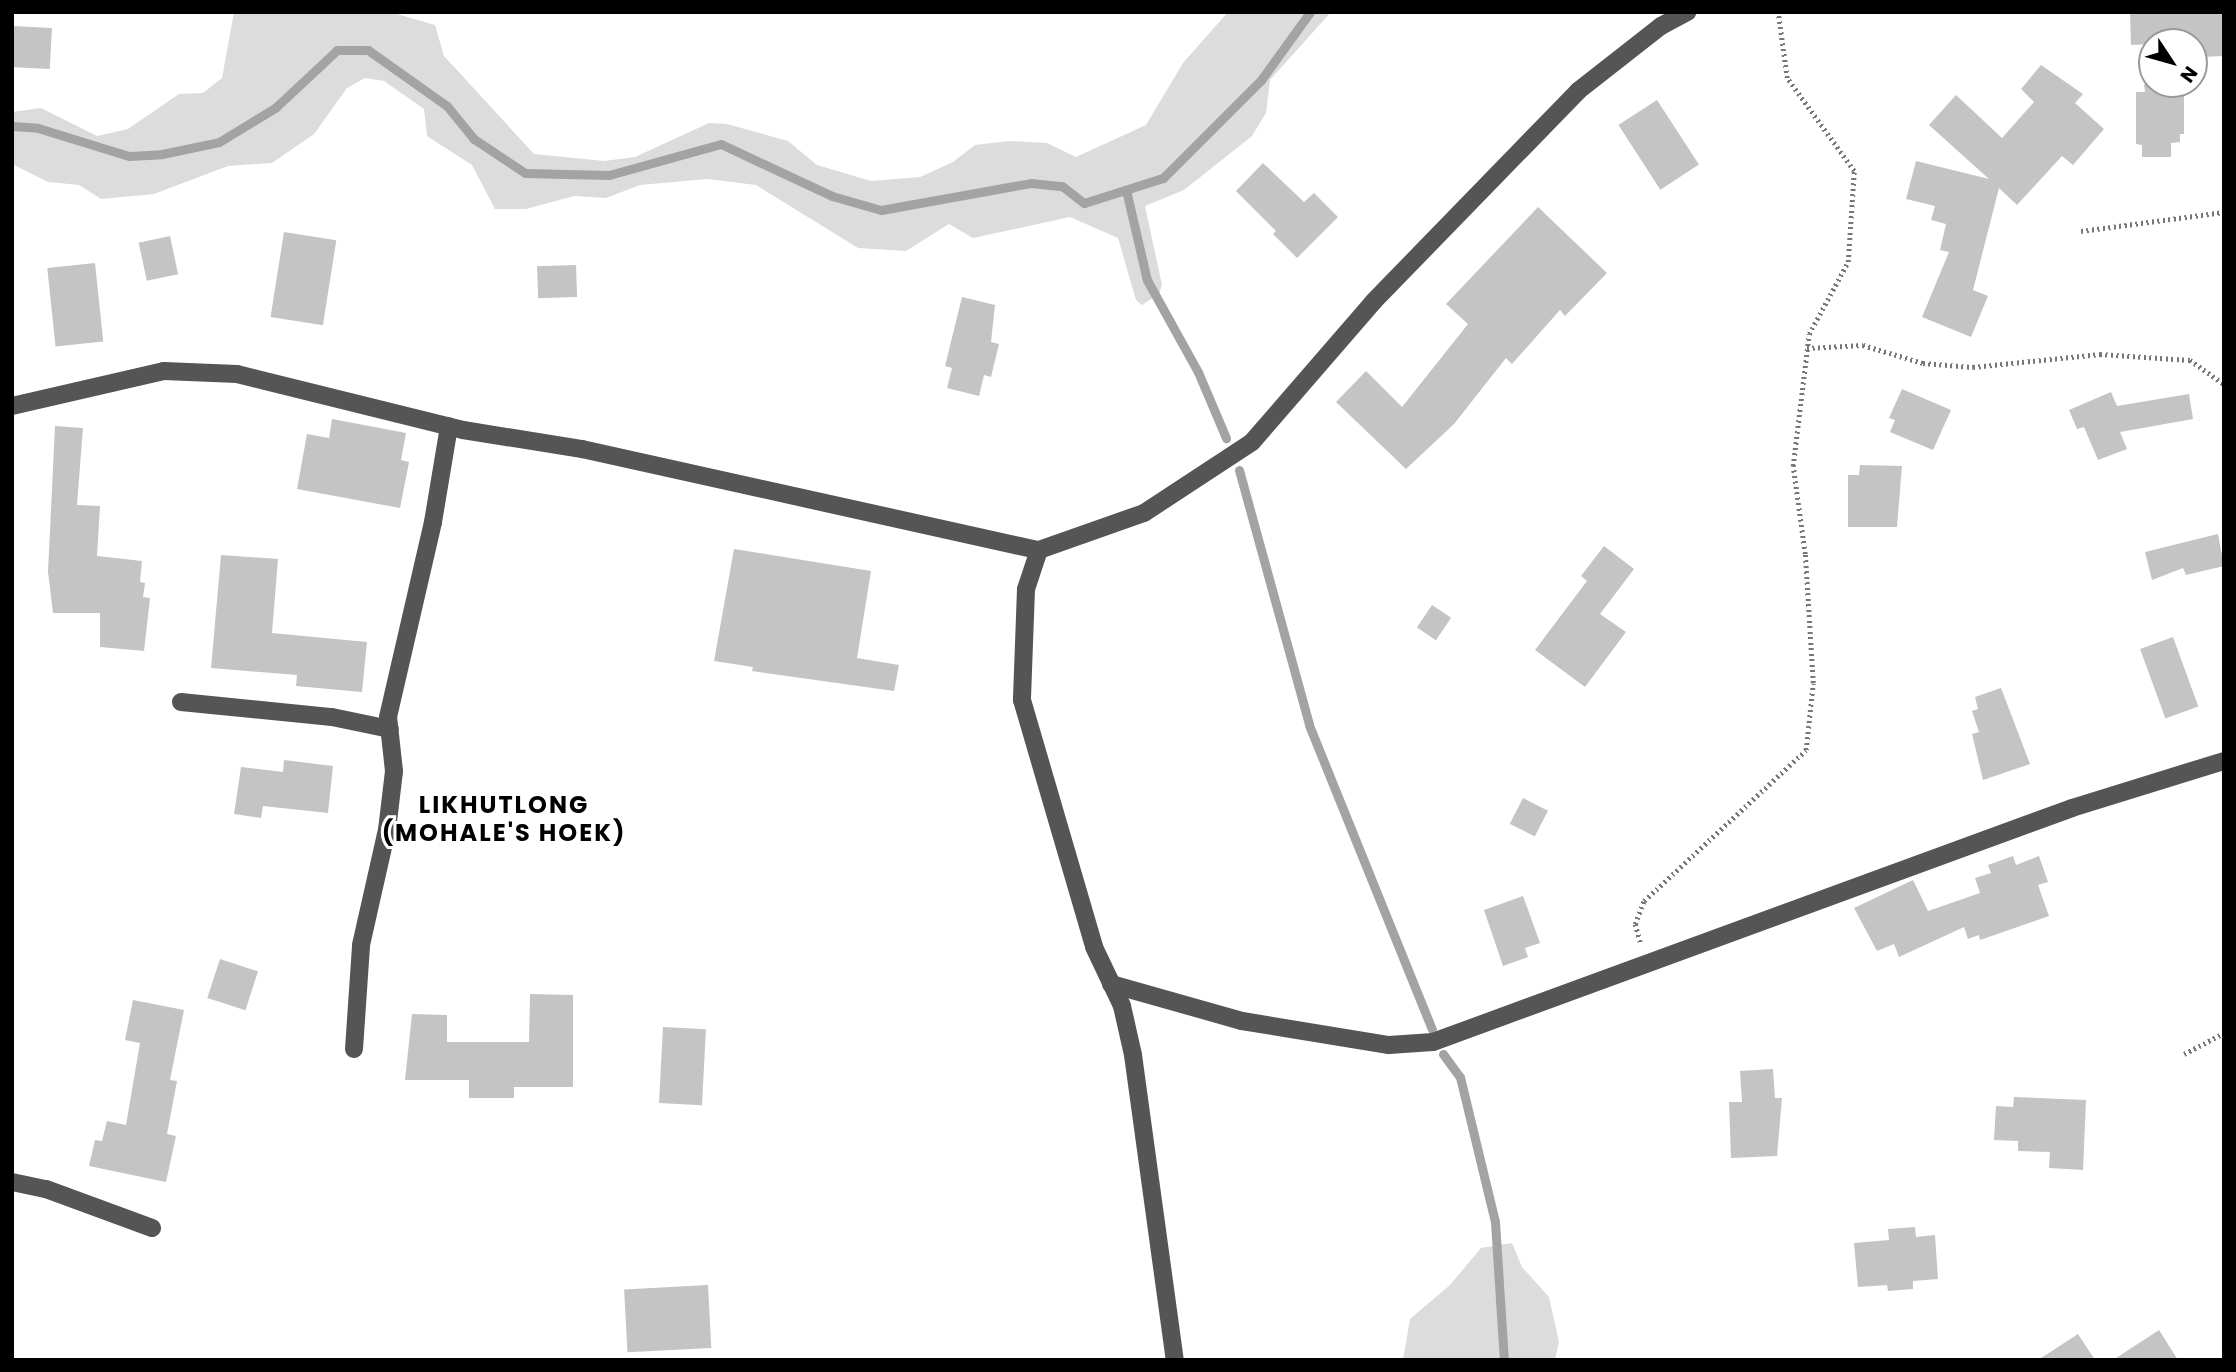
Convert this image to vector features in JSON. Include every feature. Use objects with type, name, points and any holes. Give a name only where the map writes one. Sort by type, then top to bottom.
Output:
[{"type":"street","points":[[12,406],[164,370],[237,374],[449,426],[582,449],[1039,550],[1144,513],[1252,442],[1374,301],[1578,91],[1661,26],[1687,12]]},
{"type":"street","points":[[354,1049],[361,945],[387,830],[394,771],[388,717],[433,522],[449,426]]},
{"type":"street","points":[[1039,550],[1026,589],[1022,700],[1094,947],[1122,1006],[1133,1055],[1175,1360]]},
{"type":"street","points":[[181,702],[332,717],[390,729]]},
{"type":"street","points":[[1111,984],[1242,1021],[1389,1045],[1433,1042],[2072,808],[2224,761]]},
{"type":"street","points":[[12,1182],[46,1189],[152,1228]]},
{"type":"path","points":[[1646,963],[1635,924],[1644,901],[1806,750],[1813,683],[1805,554],[1793,466],[1809,334],[1848,262],[1854,171],[1787,78],[1778,12]]},
{"type":"path","points":[[2081,231],[2224,212]]},
{"type":"path","points":[[1807,348],[1863,345],[1923,363],[1973,367],[2100,354],[2190,360],[2224,384]]},
{"type":"path","points":[[2184,1054],[2224,1033]]},
{"type":"shaded area","points":[[234,12],[390,12],[435,25],[444,56],[534,154],[604,161],[635,157],[709,123],[727,124],[788,141],[817,165],[871,181],[920,177],[953,162],[975,145],[1009,141],[1047,143],[1076,157],[1146,125],[1183,63],[1228,12],[1331,12],[1270,80],[1266,113],[1252,136],[1184,190],[1145,206],[1162,285],[1159,294],[1142,305],[1136,300],[1118,238],[1070,217],[973,238],[949,224],[906,251],[858,248],[756,185],[707,179],[640,185],[606,198],[574,196],[526,209],[495,209],[472,165],[427,136],[424,109],[384,81],[365,78],[347,88],[314,134],[272,163],[228,166],[154,194],[101,199],[79,185],[48,182],[12,164],[12,112],[41,108],[97,136],[128,129],[179,94],[203,93],[222,78]]},
{"type":"shaded area","points":[[1512,1243],[1522,1267],[1549,1297],[1559,1342],[1555,1360],[1403,1360],[1410,1319],[1450,1285],[1481,1248]]},
{"type":"building","points":[[2130,12],[2224,12],[2224,56],[2208,57],[2208,28],[2138,28],[2138,45],[2131,45]]},
{"type":"building","points":[[12,26],[52,28],[50,69],[12,67]]},
{"type":"building","points":[[2041,65],[2083,94],[2075,103],[2104,129],[2073,165],[2062,156],[2017,205],[1999,188],[1973,290],[1988,296],[1971,337],[1922,317],[1949,252],[1940,250],[1946,224],[1931,220],[1935,206],[1906,199],[1916,161],[1989,179],[1929,125],[1956,95],[2002,138],[2034,102],[2021,89]]},
{"type":"building","points":[[2136,92],[2138,98],[2184,98],[2184,134],[2180,134],[2180,142],[2171,143],[2171,157],[2142,157],[2142,145],[2136,144]]},
{"type":"building","points":[[1657,100],[1699,165],[1660,190],[1618,125]]},
{"type":"building","points":[[1263,163],[1304,202],[1314,193],[1338,217],[1297,258],[1273,234],[1276,231],[1236,191]]},
{"type":"building","points":[[1538,207],[1607,273],[1565,316],[1560,310],[1512,364],[1506,358],[1454,424],[1406,469],[1336,402],[1366,371],[1402,407],[1468,324],[1446,304]]},
{"type":"building","points":[[284,232],[336,240],[323,325],[271,317]]},
{"type":"building","points":[[170,236],[178,274],[147,281],[139,243]]},
{"type":"building","points":[[95,263],[103,342],[56,347],[47,268]]},
{"type":"building","points":[[576,265],[577,297],[538,298],[537,266]]},
{"type":"building","points":[[962,297],[995,305],[991,342],[999,344],[991,377],[984,375],[979,396],[947,388],[952,368],[945,366]]},
{"type":"building","points":[[1902,389],[1951,410],[1933,450],[1890,432],[1895,420],[1889,418]]},
{"type":"building","points":[[2111,392],[2117,406],[2189,394],[2193,419],[2120,432],[2127,449],[2098,460],[2084,427],[2077,429],[2069,410]]},
{"type":"building","points":[[332,419],[406,433],[401,460],[409,462],[400,508],[297,489],[307,434],[329,438]]},
{"type":"building","points":[[55,426],[83,428],[77,505],[100,506],[97,556],[142,561],[140,582],[145,583],[143,597],[150,598],[144,651],[100,647],[100,613],[53,613],[48,572]]},
{"type":"building","points":[[1860,465],[1902,466],[1897,527],[1848,527],[1848,475],[1859,475]]},
{"type":"building","points":[[2218,534],[2224,566],[2186,575],[2183,568],[2152,580],[2145,552]]},
{"type":"building","points":[[1604,546],[1634,569],[1600,614],[1626,632],[1585,687],[1535,650],[1587,581],[1581,576]]},
{"type":"building","points":[[734,549],[871,571],[857,658],[899,665],[894,691],[752,671],[753,667],[714,661]]},
{"type":"building","points":[[221,555],[278,559],[272,633],[367,642],[362,692],[296,686],[297,675],[211,668]]},
{"type":"building","points":[[1432,605],[1451,618],[1436,640],[1417,627]]},
{"type":"building","points":[[2173,637],[2198,707],[2165,719],[2140,649]]},
{"type":"building","points":[[2001,688],[2030,764],[1983,780],[1972,734],[1979,732],[1972,711],[1978,709],[1975,697]]},
{"type":"building","points":[[284,760],[333,766],[328,813],[263,806],[261,818],[234,814],[241,767],[283,772]]},
{"type":"building","points":[[1523,798],[1548,811],[1535,837],[1510,824]]},
{"type":"building","points":[[2013,856],[2016,865],[2039,856],[2048,882],[2038,885],[2049,916],[1980,940],[1979,935],[1968,939],[1964,927],[1899,957],[1894,944],[1877,951],[1854,908],[1913,880],[1928,911],[1980,893],[1975,878],[1991,873],[1988,865]]},
{"type":"building","points":[[1523,896],[1540,943],[1525,948],[1528,957],[1503,966],[1484,910]]},
{"type":"building","points":[[220,959],[258,971],[245,1010],[207,998]]},
{"type":"building","points":[[530,994],[573,995],[573,1087],[514,1087],[514,1098],[469,1098],[469,1080],[405,1080],[412,1014],[447,1015],[447,1042],[529,1042]]},
{"type":"building","points":[[133,1000],[184,1010],[170,1080],[177,1081],[167,1134],[176,1136],[166,1182],[89,1166],[95,1140],[102,1141],[107,1121],[126,1125],[140,1043],[125,1040]]},
{"type":"building","points":[[663,1027],[706,1029],[702,1105],[659,1103]]},
{"type":"building","points":[[1773,1069],[1775,1098],[1782,1098],[1777,1156],[1731,1158],[1729,1102],[1742,1102],[1740,1071]]},
{"type":"building","points":[[2014,1097],[2086,1100],[2083,1170],[2049,1168],[2050,1152],[2018,1151],[2018,1141],[1994,1140],[1996,1106],[2013,1107]]},
{"type":"building","points":[[1915,1227],[1916,1237],[1935,1235],[1938,1279],[1913,1281],[1913,1289],[1888,1291],[1887,1285],[1858,1287],[1854,1243],[1889,1240],[1888,1229]]},
{"type":"building","points":[[708,1285],[711,1348],[627,1352],[624,1289]]},
{"type":"building","points":[[2159,1330],[2178,1360],[2113,1360]]},
{"type":"building","points":[[2078,1334],[2095,1360],[2038,1360]]},
{"type":"waterway","points":[[12,126],[38,128],[129,156],[162,154],[219,142],[275,108],[337,50],[368,50],[447,106],[474,139],[525,173],[609,175],[721,144],[832,196],[881,210],[1031,183],[1062,186],[1084,203],[1163,178],[1261,80],[1310,12]]},
{"type":"waterway","points":[[1126,190],[1147,280],[1198,372],[1226,438]]},
{"type":"waterway","points":[[1239,470],[1309,725],[1432,1029]]},
{"type":"waterway","points":[[1443,1054],[1460,1077],[1495,1222],[1504,1360]]},
{"type":"district","name":"LIKHUTLONG (MOHALE'S HOEK)","points":[[504,819]]}]
